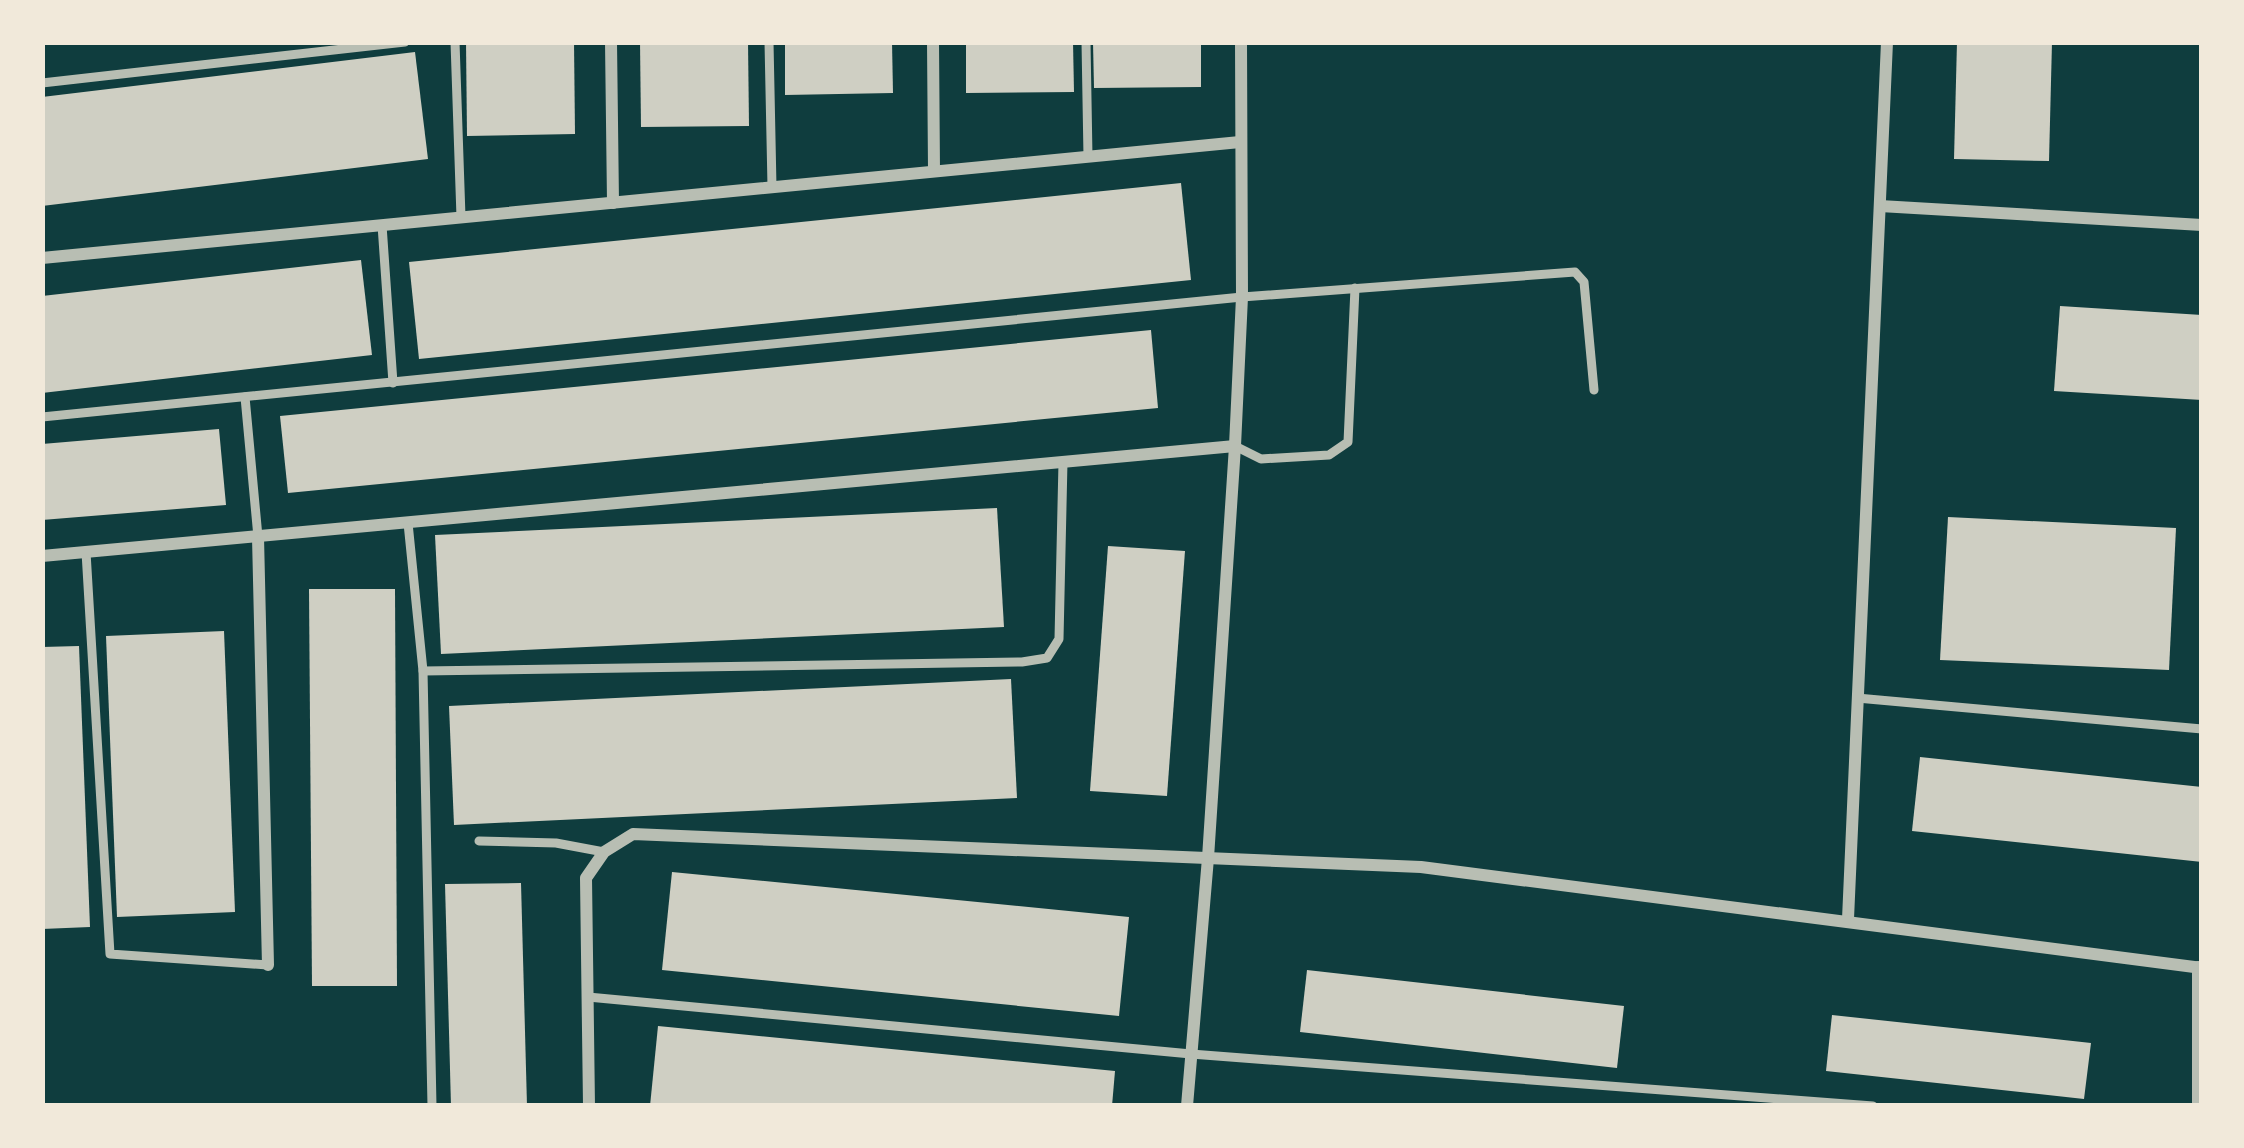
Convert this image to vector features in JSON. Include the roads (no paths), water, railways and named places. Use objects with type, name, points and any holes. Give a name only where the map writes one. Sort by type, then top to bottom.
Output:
[{"type":"street","points":[[611,42],[613,203]]},
{"type":"street","points":[[932,42],[934,171]]},
{"type":"street","points":[[1187,1106],[1235,446],[1242,297],[1240,42]]},
{"type":"street","points":[[1847,919],[1887,42]]},
{"type":"street","points":[[42,258],[1240,142]]},
{"type":"street","points":[[1880,206],[2202,225]]},
{"type":"street","points":[[42,556],[1235,446]]},
{"type":"street","points":[[258,537],[268,965]]},
{"type":"street","points":[[589,1106],[586,878],[604,852],[633,834],[1421,867],[2200,968],[2198,1106]]},
{"type":"lane","points":[[42,83],[405,42]]},
{"type":"lane","points":[[454,42],[461,218]]},
{"type":"lane","points":[[770,42],[772,188]]},
{"type":"lane","points":[[1086,42],[1088,157]]},
{"type":"lane","points":[[382,225],[393,382]]},
{"type":"lane","points":[[42,418],[1242,297],[1575,272],[1584,282],[1594,390]]},
{"type":"lane","points":[[1235,446],[1261,459],[1329,455],[1348,442],[1354,288]]},
{"type":"lane","points":[[245,397],[258,537]]},
{"type":"lane","points":[[423,671],[1047,658],[1059,639],[1064,463]]},
{"type":"lane","points":[[408,523],[423,671],[432,1106]]},
{"type":"lane","points":[[86,552],[110,954],[268,965]]},
{"type":"lane","points":[[1857,698],[2202,729]]},
{"type":"lane","points":[[479,841],[556,843],[604,852]]},
{"type":"lane","points":[[588,997],[1191,1054],[1873,1106]]}]
